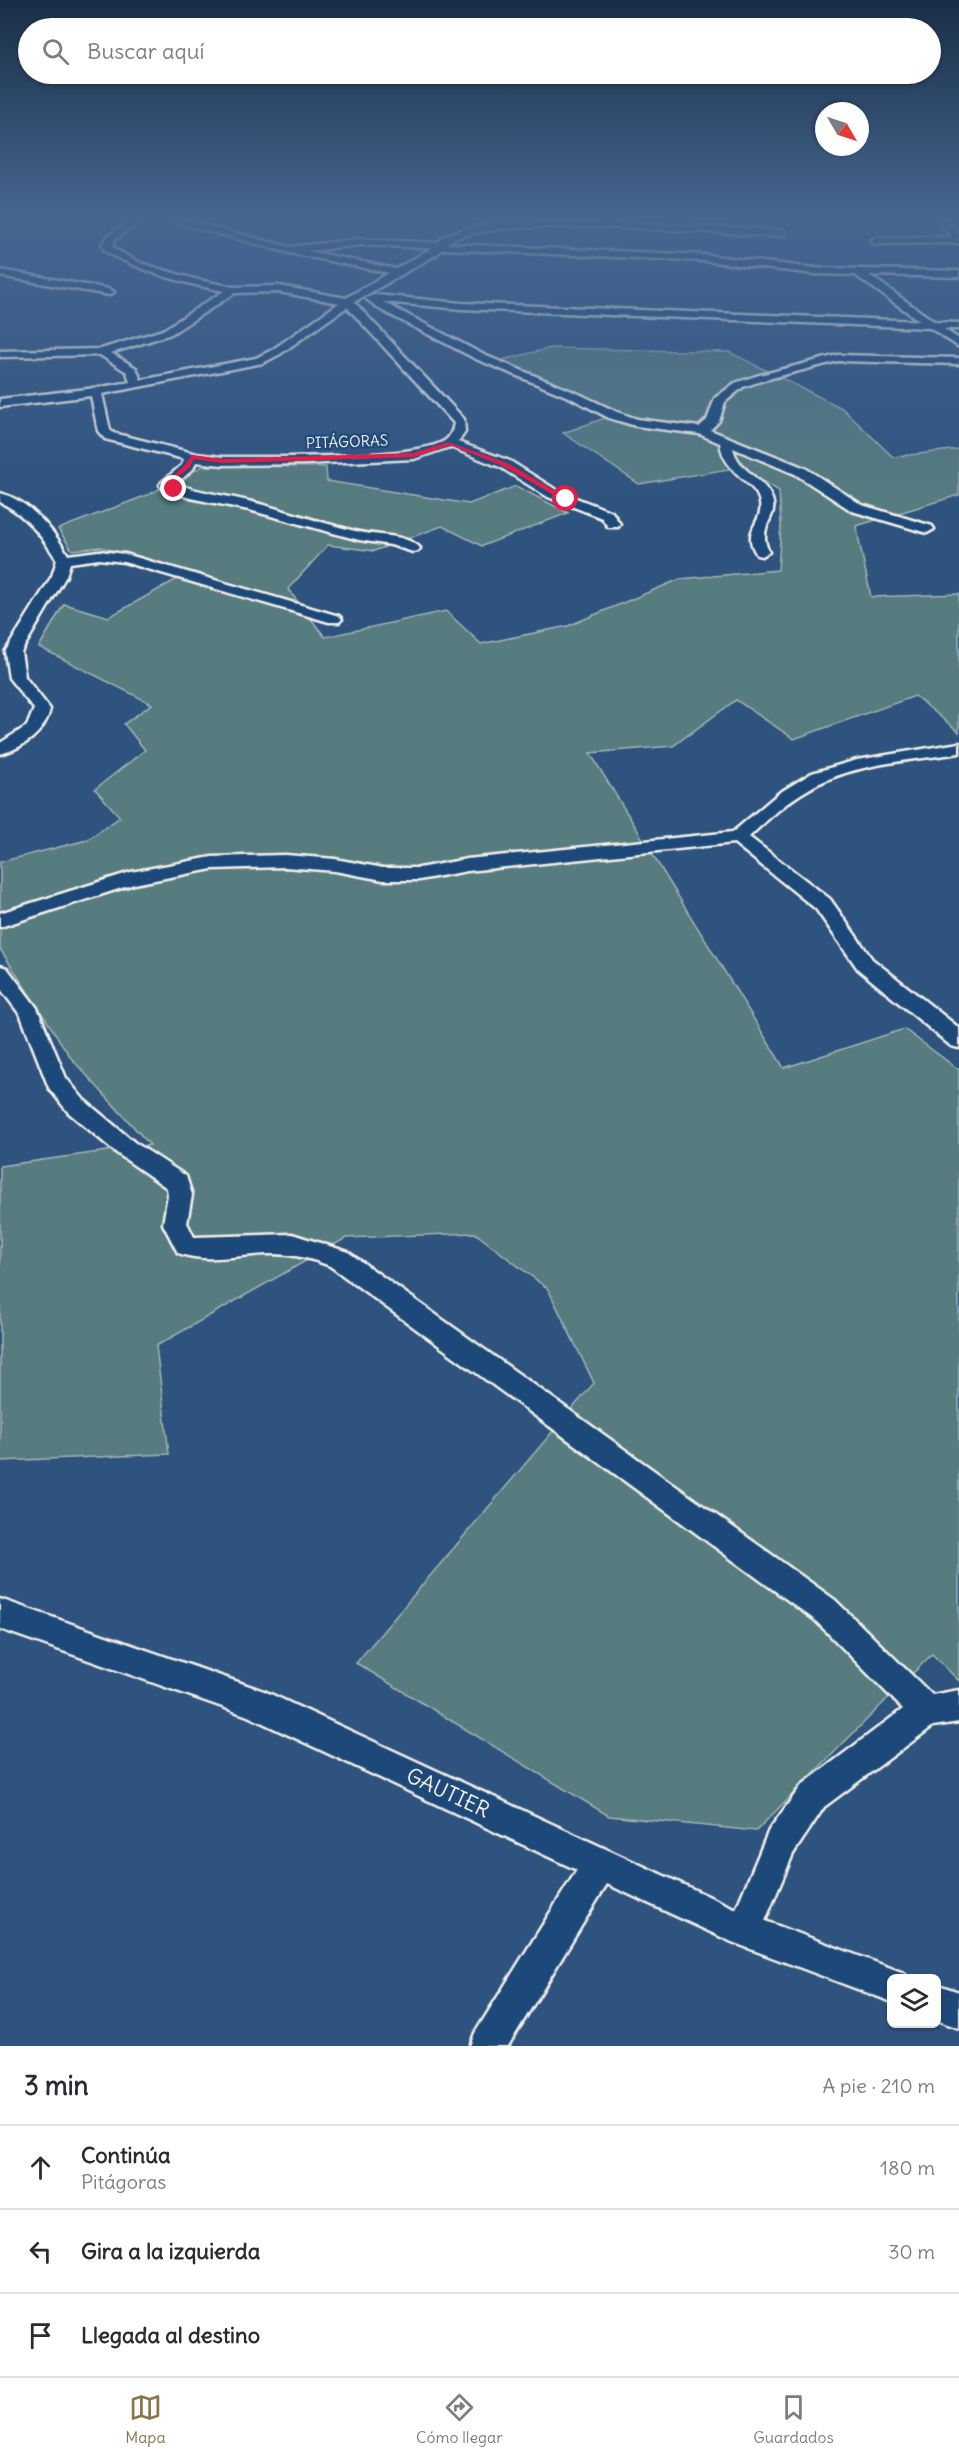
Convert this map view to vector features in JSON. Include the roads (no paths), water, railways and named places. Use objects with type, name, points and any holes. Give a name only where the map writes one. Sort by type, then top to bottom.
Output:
[{"type":"street","points":[[0,354],[102,352],[167,332],[195,314]]},
{"type":"street","points":[[0,403],[96,392],[259,361],[276,352],[329,314]]},
{"type":"street","points":[[366,314],[460,422],[459,432],[450,443],[505,464],[553,494],[607,515],[613,524]]},
{"type":"street","points":[[398,314],[480,357],[575,396],[613,415],[636,422],[702,431],[800,471],[856,508],[927,529]]},
{"type":"street","points":[[661,314],[959,326]]},
{"type":"street","points":[[916,314],[959,344]]},
{"type":"street","points":[[102,352],[132,370],[137,384]]},
{"type":"street","points":[[702,431],[713,421],[719,401],[739,386],[760,378],[838,358],[959,361]]},
{"type":"street","name":"PITÁGORAS","points":[[96,392],[104,431],[109,436],[192,457],[233,461],[414,455],[435,450],[450,443]]},
{"type":"street","points":[[726,441],[726,454],[730,462],[761,491],[767,500],[768,506],[757,529],[756,538],[762,552]]},
{"type":"street","points":[[192,457],[188,466],[166,485],[195,495],[251,506],[359,536],[393,541],[413,548]]},
{"type":"street","points":[[0,497],[21,509],[60,553],[59,576],[7,652],[17,678],[42,709],[40,721],[29,734],[0,749]]},
{"type":"street","points":[[60,553],[125,558],[334,619]]},
{"type":"street","points":[[0,920],[131,878],[212,863],[285,861],[335,865],[383,874],[419,874],[467,865],[738,837],[760,816],[804,784],[843,769],[959,748]]},
{"type":"street","points":[[738,837],[823,904],[865,964],[959,1040]]},
{"type":"street","points":[[0,973],[30,1013],[57,1082],[76,1106],[126,1148],[178,1183],[180,1195],[175,1224],[187,1246],[209,1250],[285,1244],[316,1250],[339,1259],[825,1610],[927,1711]]},
{"type":"street","name":"GAUTIER","points":[[0,1614],[253,1701],[744,1930],[887,1984]]},
{"type":"street","points":[[744,1930],[781,1842],[813,1796],[927,1711],[959,1706]]},
{"type":"street","points":[[488,2046],[600,1864]]},
{"type":"street","points":[[941,2004],[959,2010]]}]
